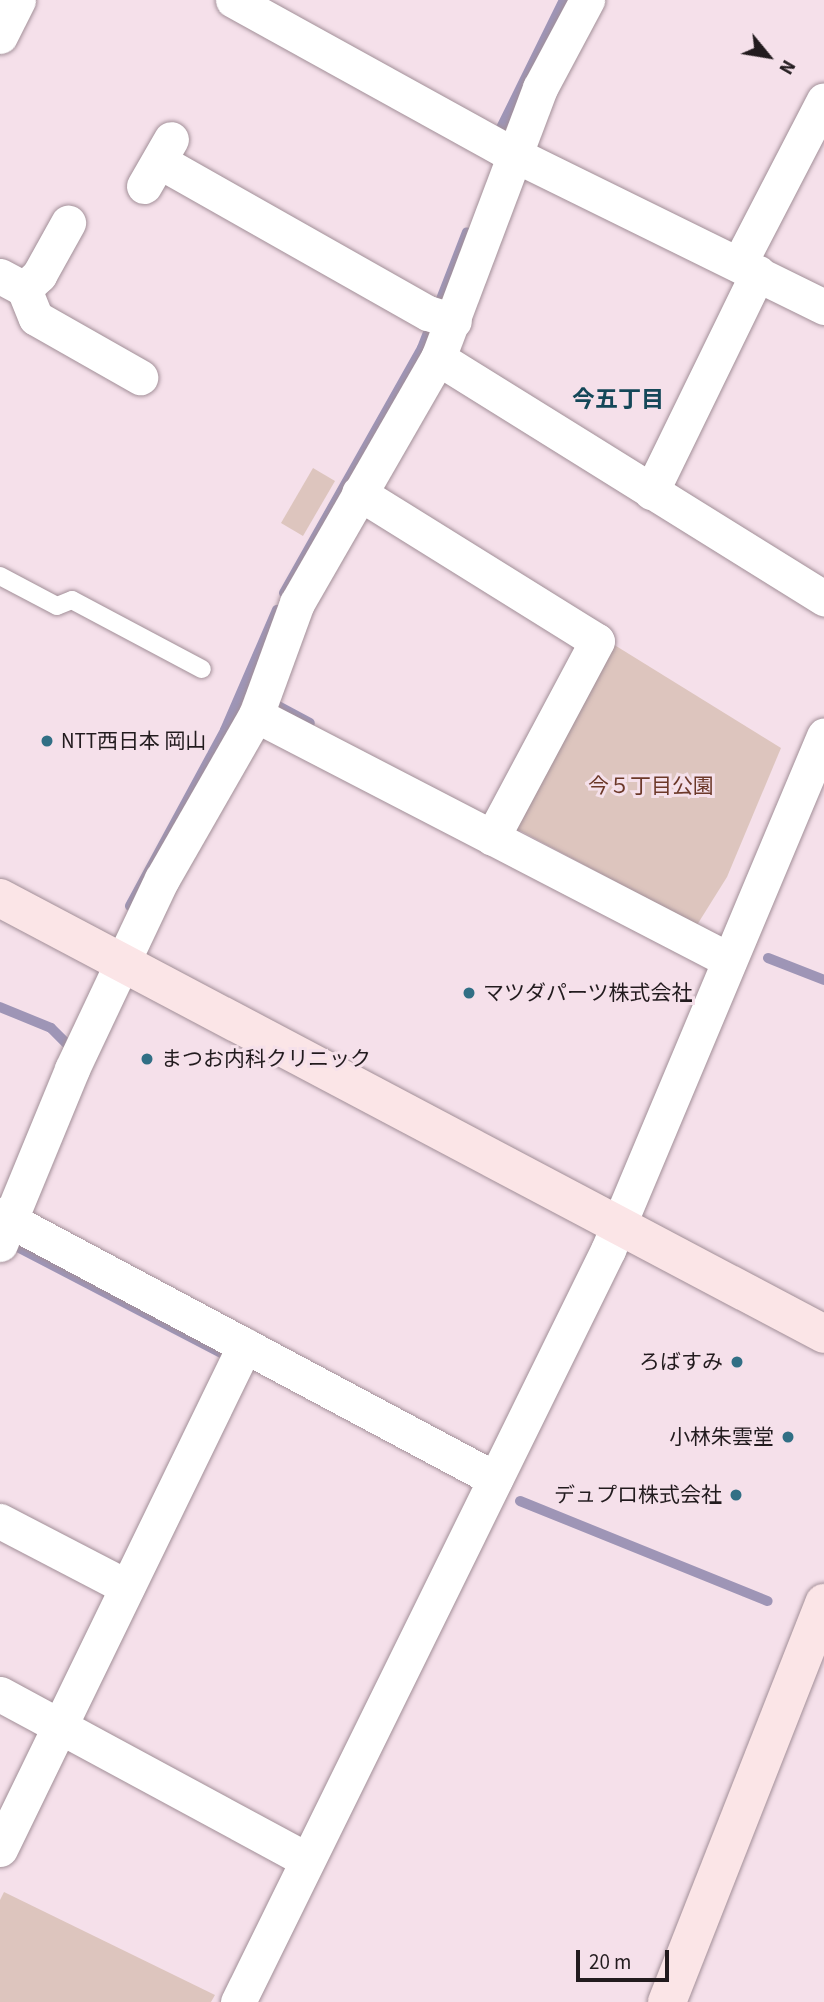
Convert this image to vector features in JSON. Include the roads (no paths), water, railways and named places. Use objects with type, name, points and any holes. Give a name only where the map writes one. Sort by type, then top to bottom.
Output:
[{"type":"street","points":[[0,36],[18,0]]},
{"type":"street","points":[[233,0],[502,148],[824,307]]},
{"type":"street","points":[[495,1479],[245,1345],[3,1229],[72,1069],[126,964],[162,879],[256,715],[297,604],[438,358],[441,318],[502,148],[540,88],[587,0]]},
{"type":"street","points":[[651,492],[824,100]]},
{"type":"street","points":[[158,162],[441,318]]},
{"type":"street","points":[[68,223],[39,275],[12,283],[36,318],[140,377]]},
{"type":"street","points":[[438,358],[824,598]]},
{"type":"street","points":[[359,493],[597,641],[497,829]]},
{"type":"street","points":[[256,715],[497,829],[729,960]]},
{"type":"street","points":[[238,2002],[620,1223],[824,736]]},
{"type":"street","points":[[0,898],[620,1223],[824,1335]]},
{"type":"street","points":[[0,1849],[245,1345]]},
{"type":"street","points":[[0,1521],[127,1587]]},
{"type":"street","points":[[667,2002],[824,1604]]},
{"type":"street","points":[[0,1694],[307,1860]]},
{"type":"lane","points":[[0,576],[57,606],[72,600],[202,669]]},
{"type":"waterway","points":[[496,138],[564,0]]},
{"type":"waterway","points":[[284,593],[422,348],[467,232]]},
{"type":"waterway","points":[[130,906],[225,730],[277,610]]},
{"type":"waterway","points":[[278,706],[310,723]]},
{"type":"waterway","points":[[768,958],[824,980]]},
{"type":"waterway","points":[[0,1007],[51,1028],[66,1043]]},
{"type":"waterway","points":[[8,1242],[221,1353]]},
{"type":"waterway","points":[[520,1501],[768,1601]]},
{"type":"place","name":"NTT西日本 岡山","points":[[47,741]]},
{"type":"place","name":"マツダパーツ株式会社","points":[[469,993]]},
{"type":"place","name":"まつお内科クリニック","points":[[147,1059]]},
{"type":"place","name":"ろばすみ","points":[[737,1362]]},
{"type":"place","name":"小林朱雲堂","points":[[788,1437]]},
{"type":"place","name":"デュプロ株式会社","points":[[736,1495]]},
{"type":"district","name":"今五丁目","points":[[618,400]]},
{"type":"park label","name":"今５丁目公園","points":[[651,786]]}]
